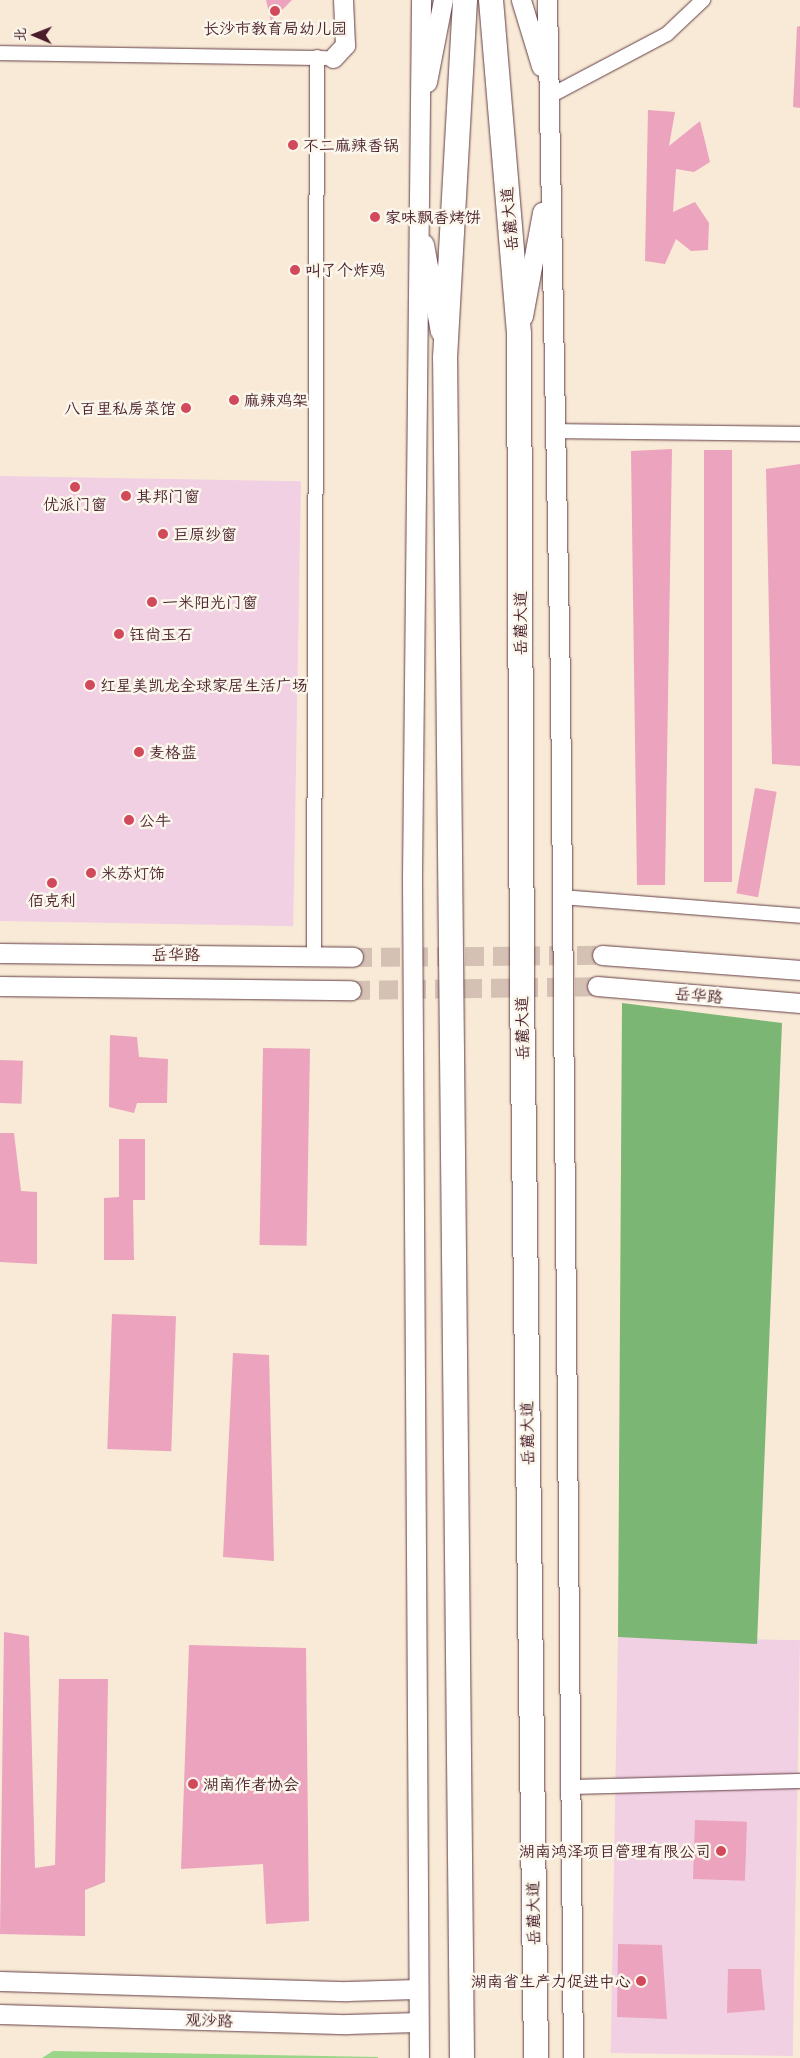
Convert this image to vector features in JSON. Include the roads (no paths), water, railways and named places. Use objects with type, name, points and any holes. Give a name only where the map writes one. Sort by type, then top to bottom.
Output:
[{"type":"highway","points":[[462,2058],[445,358],[465,0]]},
{"type":"highway","name":"岳麓大道","points":[[491,0],[519,334],[522,989],[536,2058]]},
{"type":"street","points":[[0,53],[325,58],[346,45],[343,0]]},
{"type":"street","points":[[419,2058],[417,1989],[412,878],[417,206],[421,0]]},
{"type":"street","points":[[420,107],[443,0]]},
{"type":"street","points":[[521,0],[548,96]]},
{"type":"street","points":[[546,0],[561,897],[573,2058]]},
{"type":"street","points":[[548,96],[667,34],[702,0]]},
{"type":"street","points":[[314,955],[325,58]]},
{"type":"street","points":[[519,334],[550,170]]},
{"type":"street","points":[[417,206],[445,358]]},
{"type":"street","points":[[554,431],[800,434]]},
{"type":"street","points":[[561,897],[800,916]]},
{"type":"street","name":"岳华路","points":[[0,952],[353,957]]},
{"type":"street","name":"岳华路","points":[[602,954],[800,970]]},
{"type":"street","name":"岳华路","points":[[0,986],[351,990]]},
{"type":"street","name":"岳华路","points":[[597,986],[800,1003]]},
{"type":"street","points":[[570,1787],[800,1781]]},
{"type":"street","name":"观沙路","points":[[0,1981],[348,1991],[417,1989]]},
{"type":"street","name":"观沙路","points":[[0,2014],[348,2024],[418,2022]]},
{"type":"tunnel","points":[[353,957],[602,955]]},
{"type":"tunnel","points":[[351,990],[597,986]]},
{"type":"place","name":"长沙市教育局幼儿园","points":[[275,11]]},
{"type":"place","name":"不二麻辣香锅","points":[[293,145]]},
{"type":"place","name":"家味飘香烤饼","points":[[375,217]]},
{"type":"place","name":"叫了个炸鸡","points":[[295,270]]},
{"type":"place","name":"麻辣鸡架","points":[[234,400]]},
{"type":"place","name":"八百里私房菜馆","points":[[186,408]]},
{"type":"place","name":"优派门窗","points":[[75,487]]},
{"type":"place","name":"其邦门窗","points":[[126,496]]},
{"type":"place","name":"巨原纱窗","points":[[163,534]]},
{"type":"place","name":"一米阳光门窗","points":[[152,602]]},
{"type":"place","name":"钰尚玉石","points":[[119,634]]},
{"type":"place","name":"红星美凯龙全球家居生活广场","points":[[90,685]]},
{"type":"place","name":"麦格蓝","points":[[139,752]]},
{"type":"place","name":"公牛","points":[[129,820]]},
{"type":"place","name":"米苏灯饰","points":[[91,873]]},
{"type":"place","name":"佰克利","points":[[52,883]]},
{"type":"place","name":"湖南作者协会","points":[[193,1784]]},
{"type":"place","name":"湖南鸿泽项目管理有限公司","points":[[721,1851]]},
{"type":"place","name":"湖南省生产力促进中心","points":[[641,1981]]}]
